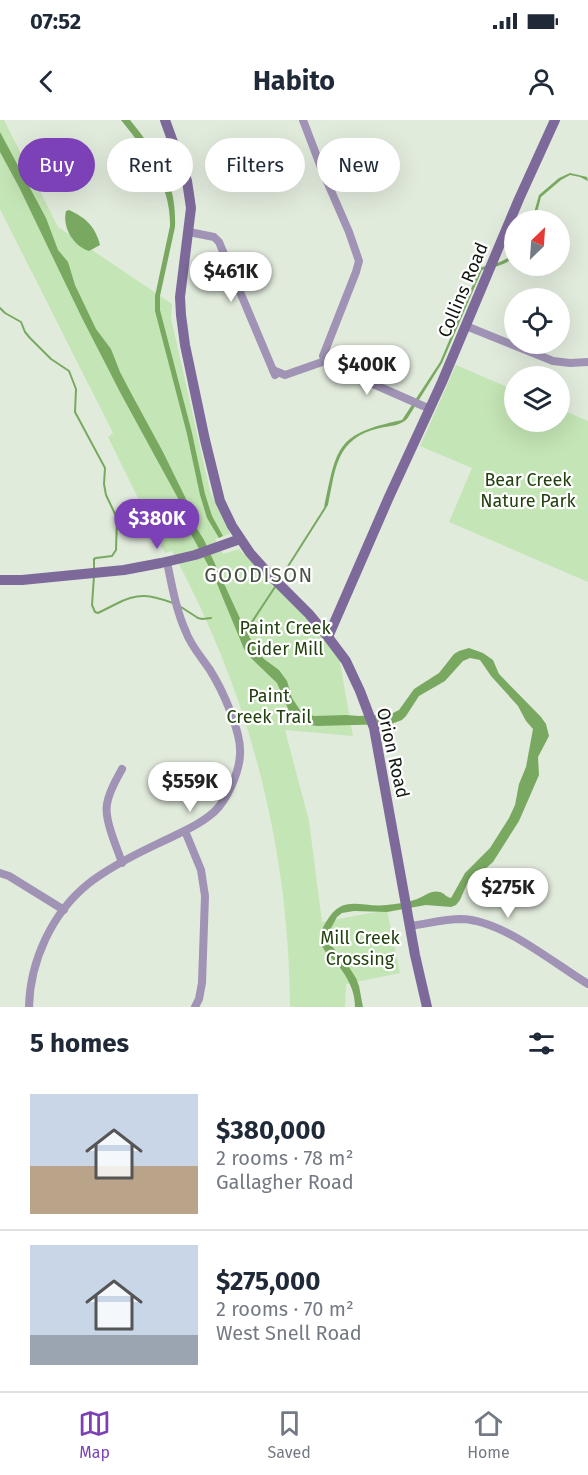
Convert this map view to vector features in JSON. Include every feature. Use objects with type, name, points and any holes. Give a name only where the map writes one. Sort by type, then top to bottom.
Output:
[{"type":"street","name":"Orion Road","points":[[165,120],[187,181],[191,208],[180,297],[185,345],[220,501],[250,553],[309,614],[346,661],[368,710],[374,728],[407,913],[427,1007]]},
{"type":"street","points":[[303,120],[359,261],[323,356],[325,361],[340,370],[430,409]]},
{"type":"street","name":"Collins Road","points":[[328,637],[555,120]]},
{"type":"street","points":[[189,232],[214,237],[219,242],[274,372],[285,375],[325,361]]},
{"type":"street","points":[[466,326],[553,361],[588,362]]},
{"type":"street","points":[[0,580],[124,570],[195,555],[240,539]]},
{"type":"street","points":[[29,1007],[36,962],[50,929],[70,902],[88,885],[122,863],[193,827],[213,813],[223,802],[232,786],[240,755],[233,718],[211,671],[186,634],[176,604],[167,562]]},
{"type":"street","points":[[122,769],[112,786],[106,804],[107,816],[122,863]]},
{"type":"street","points":[[185,831],[201,870],[205,896],[202,982],[195,1007]]},
{"type":"street","points":[[0,873],[9,876],[64,910]]},
{"type":"street","points":[[410,926],[461,920],[490,925],[523,942],[588,984]]},
{"type":"green space","points":[[0,120],[4,120],[18,148],[18,192],[40,192],[58,227],[172,304],[171,318],[210,491],[230,534],[215,539],[223,554],[239,549],[307,619],[339,657],[353,736],[285,730],[309,821],[322,922],[387,910],[400,973],[346,984],[345,1007],[290,1007],[288,947],[273,829],[260,772],[223,659],[172,551],[165,553],[108,437],[113,433],[0,209]]},
{"type":"green space","name":"Bear Creek Nature Park","points":[[456,365],[504,386],[504,432],[570,432],[570,413],[588,421],[588,582],[449,522],[472,468],[420,446]]},
{"type":"shaded area","points":[[121,120],[130,120],[144,138],[134,138]]},
{"type":"shaded area","points":[[0,132],[18,166],[18,185],[0,152]]},
{"type":"shaded area","points":[[570,173],[587,177],[588,181],[570,175],[541,197],[538,210],[535,210],[539,195],[559,178]]},
{"type":"shaded area","points":[[21,192],[32,192],[46,218],[58,250],[68,262],[75,285],[96,329],[111,349],[120,372],[187,501],[196,527],[243,625],[257,651],[279,670],[287,681],[292,698],[300,710],[314,716],[391,714],[399,710],[414,689],[439,673],[454,654],[469,648],[493,660],[499,674],[546,724],[549,736],[538,757],[539,775],[519,821],[493,862],[469,879],[456,905],[451,907],[426,905],[387,912],[354,911],[342,913],[337,917],[328,939],[356,978],[363,1007],[355,1007],[348,980],[322,947],[320,937],[326,922],[332,913],[346,905],[397,904],[437,891],[451,898],[465,873],[490,848],[509,818],[526,767],[533,729],[518,706],[480,660],[470,658],[463,661],[445,681],[419,696],[402,720],[391,724],[317,726],[305,724],[295,718],[289,711],[277,683],[244,649],[213,574],[187,527],[180,502],[82,318]]},
{"type":"shaded area","points":[[165,192],[172,192],[175,227],[160,296],[160,310],[192,433],[205,494],[212,516],[223,536],[219,538],[207,518],[200,495],[187,434],[155,311],[155,296],[170,226]]},
{"type":"shaded area","points":[[69,210],[89,223],[100,245],[89,251],[78,245],[67,229],[65,217],[66,211]]},
{"type":"shaded area","points":[[503,261],[504,263],[482,270],[442,363],[407,419],[398,424],[365,433],[346,447],[336,467],[328,505],[324,508],[332,470],[343,446],[364,431],[402,420],[440,362],[480,268]]},
{"type":"waterway","points":[[0,308],[21,322],[30,338],[51,359],[69,371],[76,389],[75,412],[105,468],[106,495],[117,518],[116,550],[112,556],[94,559],[94,570]]},
{"type":"waterway","points":[[280,579],[325,508]]},
{"type":"waterway","points":[[94,576],[92,605],[95,612],[98,613],[138,596],[158,598],[173,603]]},
{"type":"waterway","points":[[246,631],[275,587]]},
{"type":"waterway","points":[[181,607],[198,618],[211,618]]},
{"type":"district","name":"GOODISON","points":[[259,575]]},
{"type":"park label","name":"Paint Creek Cider Mill","points":[[285,638]]},
{"type":"park label","name":"Paint Creek Trail","points":[[269,706]]},
{"type":"park label","name":"Mill Creek Crossing","points":[[360,948]]}]
